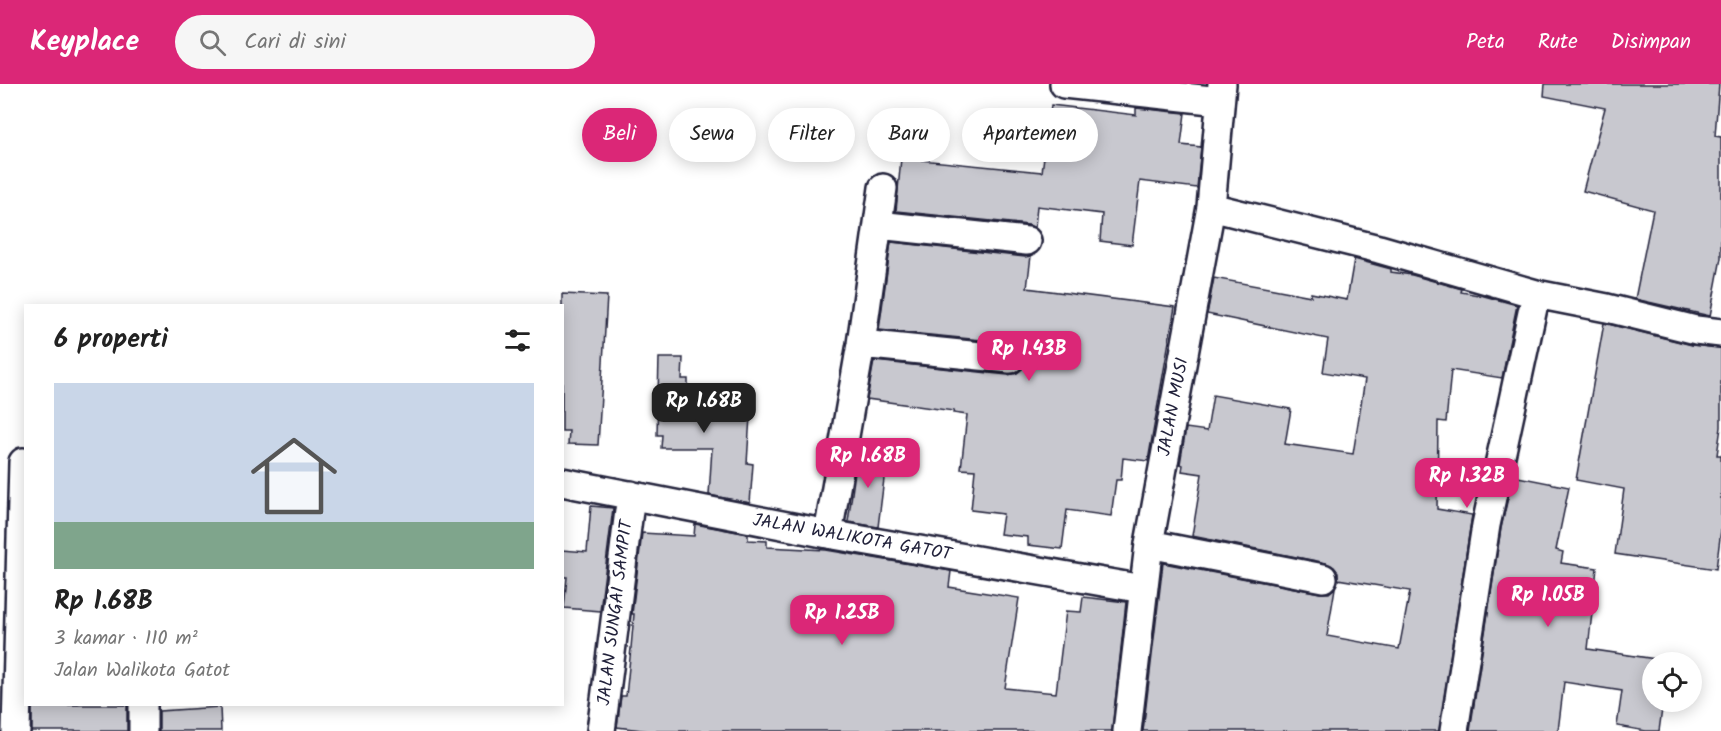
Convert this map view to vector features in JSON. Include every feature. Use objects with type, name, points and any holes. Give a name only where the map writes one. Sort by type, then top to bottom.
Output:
[{"type":"street","points":[[1064,84],[1221,92]]},
{"type":"street","name":"JALAN MUSI","points":[[1127,731],[1149,544],[1211,207],[1221,92]]},
{"type":"street","points":[[828,534],[861,344],[883,188]]},
{"type":"street","points":[[1211,207],[1379,249],[1536,294],[1608,308],[1696,330],[1721,333]]},
{"type":"street","points":[[878,225],[1027,241]]},
{"type":"street","points":[[1454,731],[1486,525],[1536,294]]},
{"type":"street","points":[[861,344],[1010,359]]},
{"type":"street","points":[[16,463],[16,731]]},
{"type":"street","name":"JALAN WALIKOTA GATOT","points":[[564,482],[828,534],[1143,590]]},
{"type":"street","name":"JALAN SUNGAI SAMPIT","points":[[600,731],[631,495]]},
{"type":"street","points":[[1149,544],[1323,578]]},
{"type":"street","points":[[143,706],[143,731]]},
{"type":"building","points":[[1545,84],[1719,84],[1715,136],[1721,137],[1721,258],[1710,316],[1635,299],[1653,210],[1583,191],[1605,108],[1544,96]]},
{"type":"building","points":[[1051,105],[1076,108],[1051,108]]},
{"type":"building","points":[[1136,108],[1185,113],[1181,145],[1201,147],[1197,188],[1140,181],[1132,245],[1100,241],[1102,214],[1037,206],[1035,228],[1029,225],[896,211],[901,162],[941,162],[1042,172],[1043,162],[1098,162],[1098,111],[1136,115]]},
{"type":"building","points":[[891,242],[1031,256],[1027,288],[1175,307],[1148,461],[1123,458],[1121,480],[1116,480],[1111,516],[1067,510],[1062,549],[1028,545],[1028,537],[1000,534],[1003,514],[971,510],[975,470],[961,469],[967,415],[953,413],[954,411],[867,399],[874,361],[1008,375],[1017,373],[1026,361],[1024,352],[1012,343],[879,330]]},
{"type":"building","points":[[1354,259],[1391,269],[1391,272],[1412,275],[1462,289],[1461,292],[1517,305],[1502,378],[1451,370],[1446,422],[1438,421],[1437,509],[1472,515],[1439,731],[1143,731],[1163,563],[1320,593],[1329,593],[1335,588],[1327,636],[1399,649],[1410,591],[1338,579],[1338,572],[1326,563],[1192,536],[1202,474],[1182,471],[1183,465],[1180,464],[1186,428],[1207,431],[1213,395],[1291,409],[1285,444],[1353,454],[1365,379],[1323,372],[1328,339],[1207,314],[1214,278],[1311,296],[1311,293],[1347,300]]},
{"type":"building","points":[[562,294],[607,296],[598,445],[568,444],[569,431],[564,431],[564,304],[562,304]]},
{"type":"building","points":[[1604,323],[1692,345],[1721,348],[1721,427],[1717,455],[1721,455],[1721,530],[1716,569],[1615,554],[1624,489],[1576,480]]},
{"type":"building","points":[[659,358],[683,358],[682,379],[688,379],[688,400],[697,400],[697,413],[750,416],[747,463],[753,464],[750,503],[709,495],[712,448],[661,448],[662,435],[657,435]]},
{"type":"building","points":[[858,451],[887,455],[878,527],[848,522]]},
{"type":"building","points":[[1513,476],[1569,487],[1556,550],[1563,552],[1561,563],[1597,568],[1588,649],[1642,657],[1642,712],[1662,712],[1659,731],[1617,726],[1622,691],[1564,682],[1558,731],[1470,731],[1501,528]]},
{"type":"building","points":[[591,506],[613,508],[600,611],[564,608],[567,577],[564,577],[564,550],[587,552]]},
{"type":"building","points":[[695,524],[748,534],[748,540],[767,541],[767,547],[826,550],[951,571],[949,587],[1019,598],[1005,688],[1056,693],[1066,611],[1081,612],[1083,597],[1126,602],[1112,731],[650,731],[617,727],[621,696],[626,696],[634,614],[632,614],[642,533],[694,536]]},
{"type":"building","points":[[32,706],[127,706],[127,731],[32,731]]},
{"type":"building","points":[[220,707],[221,731],[159,731],[159,711]]}]
